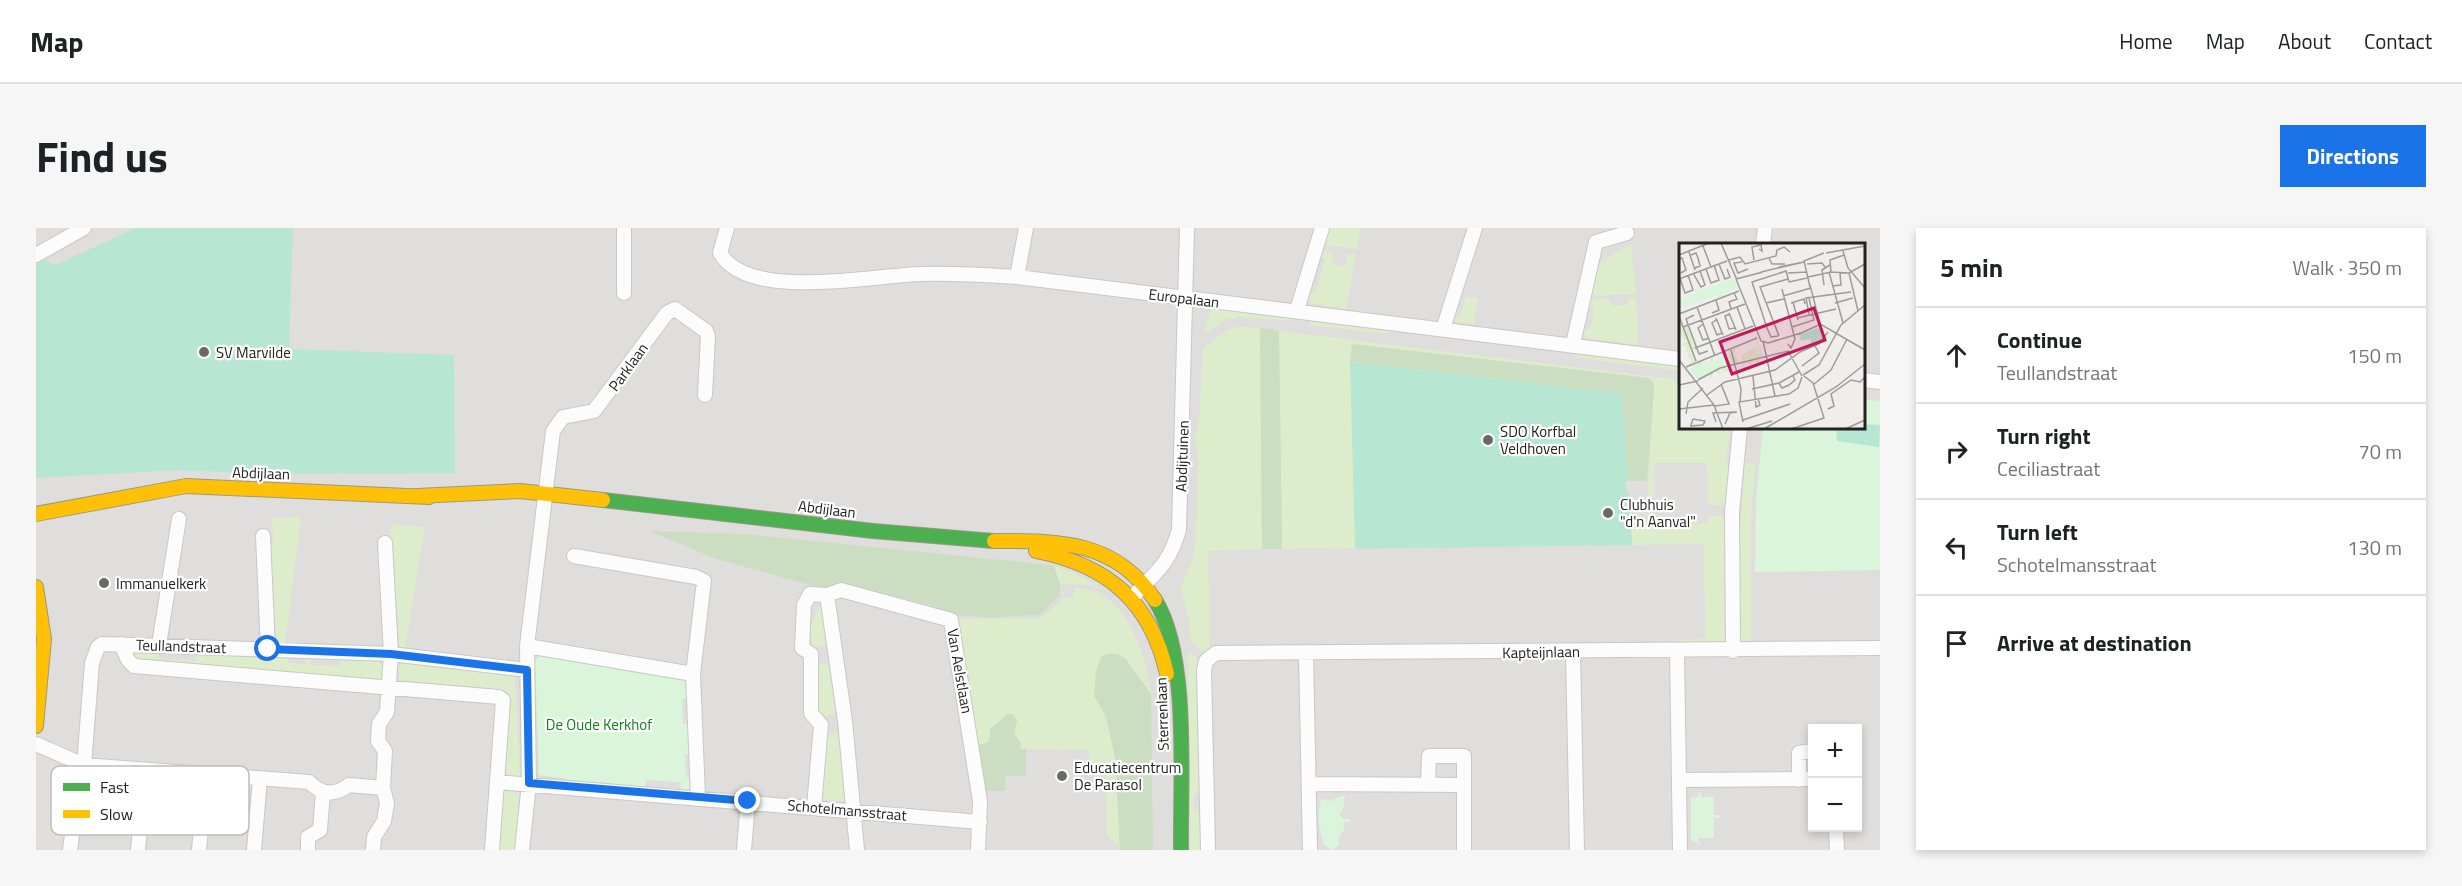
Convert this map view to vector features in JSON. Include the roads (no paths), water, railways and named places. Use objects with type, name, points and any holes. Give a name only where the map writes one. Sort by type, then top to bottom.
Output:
[{"type":"street","points":[[36,255],[84,228]]},
{"type":"street","points":[[624,228],[624,293]]},
{"type":"street","name":"Europalaan","points":[[727,228],[720,253],[725,261],[753,275],[774,281],[806,284],[921,274],[1017,277],[1297,310],[1308,314],[1427,330],[1443,328],[1573,344],[1591,350],[1679,359]]},
{"type":"street","points":[[1017,277],[1026,228]]},
{"type":"street","name":"Abdijtuinen","points":[[1132,598],[1172,554],[1179,530],[1187,228]]},
{"type":"street","points":[[1297,310],[1322,228]]},
{"type":"street","points":[[1443,328],[1475,228]]},
{"type":"street","points":[[1763,243],[1765,228]]},
{"type":"street","points":[[1573,344],[1596,242],[1627,233]]},
{"type":"street","name":"Parklaan","points":[[544,499],[556,423],[573,414],[594,411],[667,313],[675,309],[706,330],[708,336],[705,396]]},
{"type":"street","points":[[1865,380],[1880,382]]},
{"type":"street","points":[[1733,651],[1732,512],[1740,429]]},
{"type":"street","name":"Abdijlaan","points":[[36,514],[105,499],[186,486],[417,496],[461,502],[544,499],[630,512],[667,509],[984,541],[1070,558],[1094,568],[1118,584],[1132,598]]},
{"type":"street","name":"Abdijlaan","points":[[36,527],[105,499]]},
{"type":"street","points":[[522,850],[529,783],[527,646],[544,499]]},
{"type":"street","points":[[159,645],[179,519]]},
{"type":"street","points":[[262,536],[268,649]]},
{"type":"street","name":"Abdijlaan","points":[[984,541],[1053,541],[1082,546],[1130,569],[1144,584]]},
{"type":"street","points":[[373,850],[374,837],[384,820],[387,803],[383,788],[385,751],[378,741],[379,724],[387,712],[391,654],[385,543]]},
{"type":"street","points":[[574,556],[696,577],[704,581],[693,674],[698,797]]},
{"type":"street","name":"Sterrenlaan","points":[[1144,584],[1165,616],[1176,657],[1180,850]]},
{"type":"street","points":[[36,587],[44,625],[45,665],[36,726]]},
{"type":"street","name":"Van Aelstlaan","points":[[827,595],[841,590],[951,620],[966,715],[970,723],[980,801],[978,850]]},
{"type":"street","points":[[836,652],[811,654],[802,648],[804,605],[810,594],[827,595],[836,652],[845,721],[857,850]]},
{"type":"street","name":"Sterrenlaan","points":[[1132,598],[1154,632],[1165,658],[1170,708],[1170,850]]},
{"type":"street","name":"Teullandstraat","points":[[84,765],[93,663],[98,647],[106,643],[391,654],[527,670]]},
{"type":"street","name":"Teullandstraat","points":[[121,644],[128,660],[134,666],[499,697],[502,700],[497,782]]},
{"type":"street","points":[[527,646],[693,674]]},
{"type":"street","name":"Kapteijnlaan","points":[[1208,850],[1206,661],[1216,653],[1733,651],[1880,648]]},
{"type":"street","points":[[1677,650],[1680,850]]},
{"type":"street","points":[[1573,652],[1577,850]]},
{"type":"street","points":[[811,654],[811,713],[821,725],[814,807]]},
{"type":"street","points":[[1306,654],[1310,850]]},
{"type":"street","points":[[821,725],[845,721]]},
{"type":"street","points":[[36,744],[84,765],[94,766]]},
{"type":"street","points":[[1680,780],[1806,779],[1799,753],[1808,752]]},
{"type":"street","points":[[1428,785],[1429,756],[1464,756],[1464,850]]},
{"type":"street","points":[[249,779],[309,782],[323,792],[337,793],[349,785],[383,788]]},
{"type":"street","points":[[254,850],[260,780]]},
{"type":"street","points":[[492,850],[497,782]]},
{"type":"street","name":"Schotelmansstraat","points":[[497,782],[980,822]]},
{"type":"street","points":[[1309,784],[1464,785]]},
{"type":"street","points":[[308,850],[308,837],[320,830],[323,792]]},
{"type":"street","points":[[744,850],[748,801]]},
{"type":"street","points":[[1836,832],[1837,850]]},
{"type":"street","points":[[70,850],[72,835]]},
{"type":"street","points":[[138,850],[139,835]]},
{"type":"street","points":[[199,850],[200,835]]},
{"type":"place","name":"SV Marvilde","points":[[204,352]]},
{"type":"place","name":"SDO Korfbal Veldhoven","points":[[1488,440]]},
{"type":"place","name":"Clubhuis \"d'n Aanval\"","points":[[1608,513]]},
{"type":"place","name":"Immanuelkerk","points":[[104,583]]},
{"type":"place","name":"Educatiecentrum De Parasol","points":[[1062,776]]},
{"type":"park label","name":"De Oude Kerkhof","points":[[599,724]]}]
